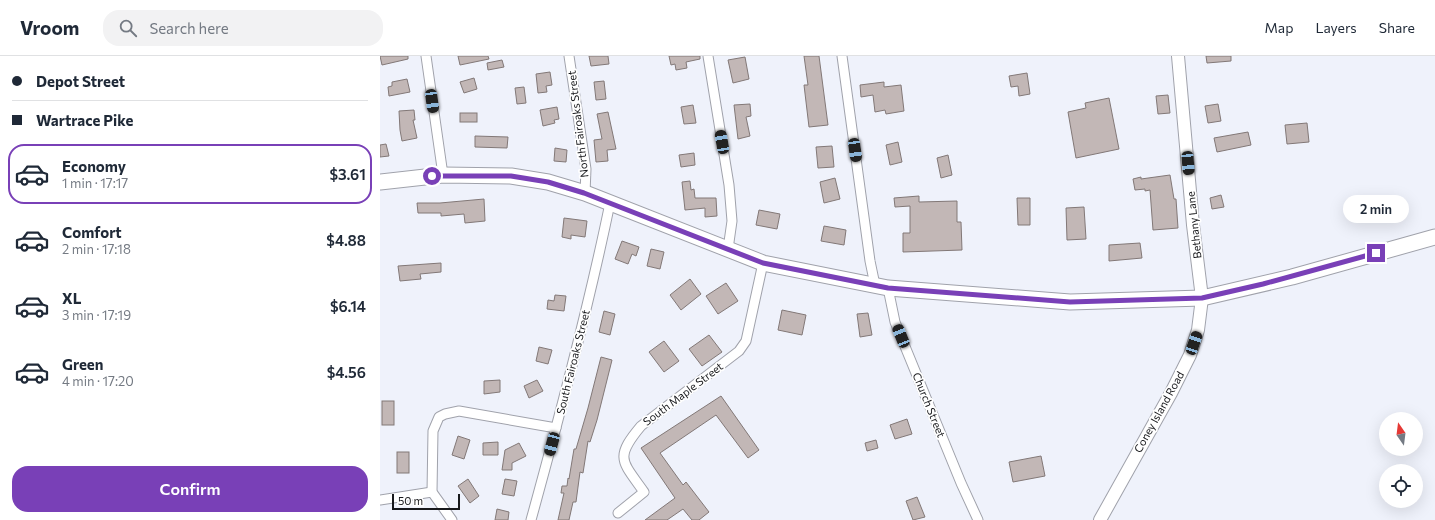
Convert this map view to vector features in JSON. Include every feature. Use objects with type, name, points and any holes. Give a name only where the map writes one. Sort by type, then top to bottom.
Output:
[{"type":"main road","points":[[380,182],[443,175],[511,176],[548,182],[584,193],[763,263],[882,286],[1070,302],[1202,298],[1292,277],[1435,237]]},
{"type":"street","points":[[426,56],[443,175]]},
{"type":"street","name":"North Fairoaks Street","points":[[569,56],[586,169],[584,193]]},
{"type":"street","points":[[708,56],[730,185],[732,220],[728,249]]},
{"type":"street","name":"Church Street","points":[[842,56],[869,254],[895,322],[961,483],[978,520]]},
{"type":"street","name":"Bethany Lane","points":[[1178,56],[1193,225],[1202,298]]},
{"type":"street","name":"South Fairoaks Street","points":[[531,520],[602,246],[610,203]]},
{"type":"street","name":"South Maple Street","points":[[618,513],[644,492],[624,463],[624,452],[629,440],[641,426],[739,351],[746,341],[763,263]]},
{"type":"street","name":"Coney Island Road","points":[[1100,520],[1171,393],[1190,355],[1198,330],[1202,298]]},
{"type":"street","points":[[452,520],[432,492],[433,431],[439,417],[459,411],[556,428]]},
{"type":"street","points":[[380,500],[432,492]]},
{"type":"building","points":[[380,56],[408,56],[408,59],[382,65]]},
{"type":"building","points":[[458,56],[488,56],[489,59],[460,65]]},
{"type":"building","points":[[589,56],[608,56],[609,64],[591,66]]},
{"type":"building","points":[[669,56],[700,56],[700,59],[686,62],[687,68],[676,70],[675,64],[671,65]]},
{"type":"building","points":[[804,56],[819,56],[828,125],[809,127],[804,85],[808,85]]},
{"type":"building","points":[[1206,56],[1231,56],[1231,61],[1207,63]]},
{"type":"building","points":[[745,57],[749,79],[733,83],[728,60]]},
{"type":"building","points":[[502,60],[504,67],[488,70],[487,63]]},
{"type":"building","points":[[550,72],[552,85],[546,86],[547,92],[538,93],[536,74]]},
{"type":"building","points":[[1027,73],[1030,94],[1019,96],[1018,86],[1011,87],[1009,76]]},
{"type":"building","points":[[474,78],[477,89],[464,93],[460,82]]},
{"type":"building","points":[[407,79],[410,92],[389,96],[388,87],[392,86],[392,82]]},
{"type":"building","points":[[604,81],[606,99],[596,100],[594,82]]},
{"type":"building","points":[[884,82],[884,87],[901,85],[904,111],[886,114],[885,110],[875,112],[873,95],[861,97],[860,85]]},
{"type":"building","points":[[524,87],[526,103],[517,104],[515,88]]},
{"type":"building","points":[[1168,95],[1170,113],[1158,114],[1156,96]]},
{"type":"building","points":[[1109,98],[1119,149],[1076,158],[1068,112],[1086,108],[1085,103]]},
{"type":"building","points":[[750,104],[751,116],[746,117],[750,136],[738,139],[734,105]]},
{"type":"building","points":[[1218,104],[1221,121],[1208,123],[1205,106]]},
{"type":"building","points":[[693,105],[696,123],[684,124],[681,107]]},
{"type":"building","points":[[557,107],[559,119],[554,120],[555,123],[543,126],[540,110]]},
{"type":"building","points":[[414,110],[415,120],[413,120],[417,138],[402,141],[399,111]]},
{"type":"building","points":[[608,112],[616,149],[607,150],[608,161],[596,162],[594,140],[602,139],[597,114]]},
{"type":"building","points":[[460,113],[477,113],[477,122],[460,122]]},
{"type":"building","points":[[1307,123],[1309,142],[1287,144],[1285,125]]},
{"type":"building","points":[[1248,132],[1251,145],[1217,152],[1214,138]]},
{"type":"building","points":[[475,136],[508,137],[507,148],[475,147]]},
{"type":"building","points":[[898,142],[902,162],[890,165],[886,145]]},
{"type":"building","points":[[386,144],[389,156],[380,157],[380,145]]},
{"type":"building","points":[[832,146],[834,167],[818,168],[816,147]]},
{"type":"building","points":[[555,148],[567,150],[566,162],[554,161]]},
{"type":"building","points":[[694,153],[695,165],[681,167],[679,155]]},
{"type":"building","points":[[948,155],[952,175],[941,178],[937,158]]},
{"type":"building","points":[[1170,175],[1174,199],[1176,199],[1178,228],[1153,230],[1150,190],[1135,190],[1133,179]]},
{"type":"building","points":[[835,178],[840,199],[824,203],[820,182]]},
{"type":"building","points":[[690,181],[691,190],[694,189],[695,198],[716,198],[717,216],[705,217],[705,208],[685,210],[682,182]]},
{"type":"building","points":[[1221,195],[1224,207],[1212,209],[1210,198]]},
{"type":"building","points":[[919,196],[919,202],[957,201],[957,222],[961,222],[962,250],[903,252],[903,233],[910,233],[910,206],[895,207],[894,198]]},
{"type":"building","points":[[1017,198],[1030,198],[1030,225],[1018,225]]},
{"type":"building","points":[[484,199],[485,221],[465,223],[464,214],[441,216],[441,213],[418,213],[417,203],[440,203]]},
{"type":"building","points":[[1084,207],[1086,239],[1067,240],[1066,208]]},
{"type":"building","points":[[759,210],[780,214],[777,229],[756,225]]},
{"type":"building","points":[[564,218],[587,221],[585,237],[571,235],[571,239],[562,237]]},
{"type":"building","points":[[824,226],[846,230],[844,245],[821,241]]},
{"type":"building","points":[[622,241],[639,247],[636,256],[632,254],[628,264],[615,259]]},
{"type":"building","points":[[1140,243],[1142,258],[1109,261],[1109,245]]},
{"type":"building","points":[[651,249],[664,252],[660,269],[647,266]]},
{"type":"building","points":[[441,263],[441,272],[420,274],[421,279],[400,281],[398,266]]},
{"type":"building","points":[[690,279],[701,294],[681,310],[670,295]]},
{"type":"building","points":[[726,283],[738,301],[718,314],[706,296]]},
{"type":"building","points":[[555,295],[566,296],[564,311],[547,309],[548,300],[554,301]]},
{"type":"building","points":[[782,310],[806,315],[802,335],[778,330]]},
{"type":"building","points":[[604,311],[615,314],[610,335],[599,332]]},
{"type":"building","points":[[868,313],[872,335],[860,337],[857,314]]},
{"type":"building","points":[[709,335],[722,352],[702,366],[689,349]]},
{"type":"building","points":[[664,341],[679,361],[664,372],[649,352]]},
{"type":"building","points":[[539,347],[552,350],[548,364],[536,361]]},
{"type":"building","points":[[601,357],[612,360],[597,420],[590,442],[588,441],[583,473],[580,472],[576,502],[573,502],[569,520],[558,520],[564,493],[561,493],[562,486],[567,486],[574,449],[576,449]]},
{"type":"building","points":[[500,380],[500,392],[484,394],[484,381]]},
{"type":"building","points":[[537,380],[543,391],[529,398],[524,386]]},
{"type":"building","points":[[721,396],[759,450],[748,458],[716,415],[660,453],[683,485],[686,482],[709,512],[699,520],[692,520],[683,509],[667,520],[645,520],[675,498],[641,448]]},
{"type":"building","points":[[382,401],[394,401],[394,425],[382,425]]},
{"type":"building","points":[[907,419],[912,434],[895,439],[890,425]]},
{"type":"building","points":[[458,436],[470,440],[464,459],[452,455]]},
{"type":"building","points":[[876,440],[878,448],[867,451],[865,443]]},
{"type":"building","points":[[498,442],[498,455],[483,455],[483,443]]},
{"type":"building","points":[[519,443],[526,456],[512,463],[512,470],[502,470],[505,450]]},
{"type":"building","points":[[397,452],[409,452],[409,473],[397,473]]},
{"type":"building","points":[[1041,456],[1045,476],[1013,482],[1009,462]]},
{"type":"building","points":[[468,479],[479,496],[470,503],[458,486]]},
{"type":"building","points":[[505,479],[517,481],[514,496],[502,494]]},
{"type":"building","points":[[917,497],[925,517],[913,520],[906,501]]},
{"type":"building","points":[[497,509],[509,512],[508,520],[495,520]]},
{"type":"route","points":[[432,176],[511,176],[548,182],[584,193],[763,263],[888,288],[1070,302],[1202,298],[1292,277],[1376,253]]}]
